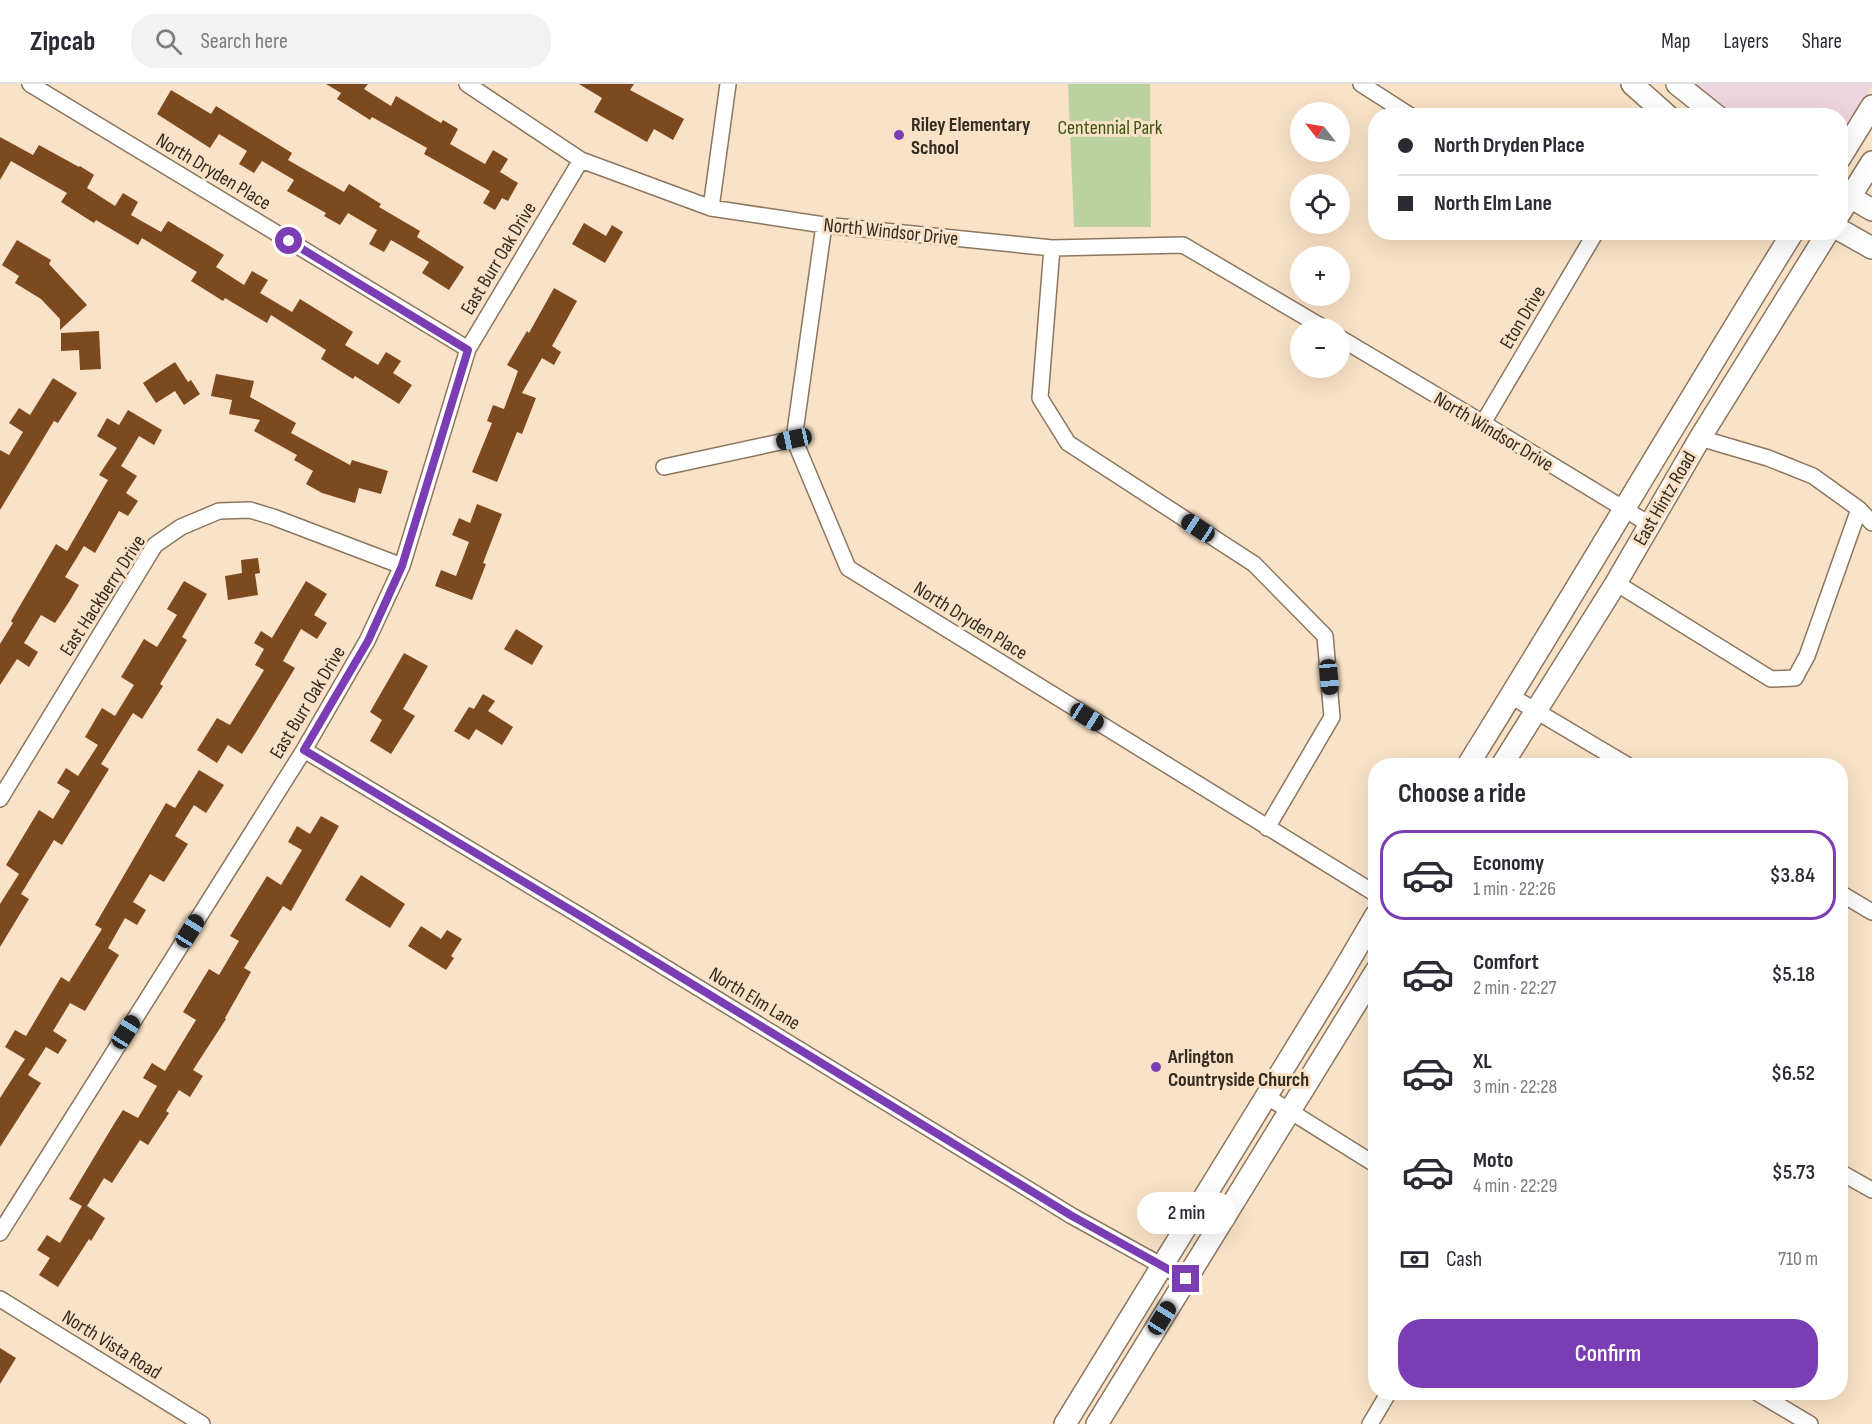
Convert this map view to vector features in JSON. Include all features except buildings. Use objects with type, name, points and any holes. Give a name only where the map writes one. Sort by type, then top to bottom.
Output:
[{"type":"main road","points":[[1632,84],[1659,108]]},
{"type":"main road","points":[[1677,84],[1707,108]]},
{"type":"main road","points":[[1848,145],[1872,106]]},
{"type":"main road","points":[[1848,195],[1872,162]]},
{"type":"main road","points":[[1848,201],[1872,210]]},
{"type":"main road","points":[[1848,234],[1872,248]]},
{"type":"main road","name":"East Hintz Road","points":[[1472,758],[1788,240]]},
{"type":"main road","name":"East Hintz Road","points":[[1506,758],[1616,583],[1700,438],[1823,240]]},
{"type":"main road","points":[[1065,1424],[1368,928]]},
{"type":"main road","points":[[1097,1424],[1368,984]]},
{"type":"street","name":"North Dryden Place","points":[[30,84],[468,350]]},
{"type":"street","name":"North Windsor Drive","points":[[467,84],[581,160],[711,208],[824,225],[1052,248],[1183,245],[1307,318]]},
{"type":"street","points":[[711,208],[728,84]]},
{"type":"street","points":[[1361,84],[1398,108]]},
{"type":"street","name":"East Burr Oak Drive","points":[[0,1233],[304,750],[368,641],[402,566],[468,350],[581,160]]},
{"type":"street","points":[[664,466],[794,439],[824,225]]},
{"type":"street","name":"Eton Drive","points":[[1483,423],[1591,240]]},
{"type":"street","points":[[1052,248],[1040,398],[1068,443],[1254,564],[1325,636],[1332,717],[1267,828]]},
{"type":"street","name":"North Windsor Drive","points":[[1350,344],[1649,524]]},
{"type":"street","points":[[1700,438],[1768,458],[1813,476],[1859,509],[1872,524]]},
{"type":"street","name":"North Dryden Place","points":[[794,439],[848,568],[1368,889]]},
{"type":"street","points":[[1616,583],[1771,679],[1795,678],[1807,657],[1859,509]]},
{"type":"street","name":"East Hackberry Drive","points":[[0,799],[155,545],[182,527],[219,511],[249,510],[402,566]]},
{"type":"street","points":[[1511,696],[1615,758]]},
{"type":"street","name":"North Elm Lane","points":[[304,750],[1072,1216],[1186,1279]]},
{"type":"street","points":[[1848,898],[1872,912]]},
{"type":"street","points":[[1266,1096],[1368,1160]]},
{"type":"street","points":[[1848,1176],[1872,1190]]},
{"type":"street","name":"North Vista Road","points":[[0,1299],[179,1418],[202,1424]]},
{"type":"street","points":[[1370,1424],[1384,1400]]},
{"type":"street","points":[[1770,1400],[1810,1424]]},
{"type":"shaded area","points":[[1689,84],[1872,84],[1848,125],[1848,108],[1722,108],[1699,95]]},
{"type":"green space","name":"Centennial Park","points":[[1068,84],[1150,84],[1151,227],[1074,227]]},
{"type":"place","name":"Riley Elementary School","points":[[899,135]]},
{"type":"place","name":"Arlington Countryside Church","points":[[1156,1067]]},
{"type":"route","points":[[289,241],[468,350],[402,566],[368,641],[304,750],[1072,1216],[1186,1279]]}]
